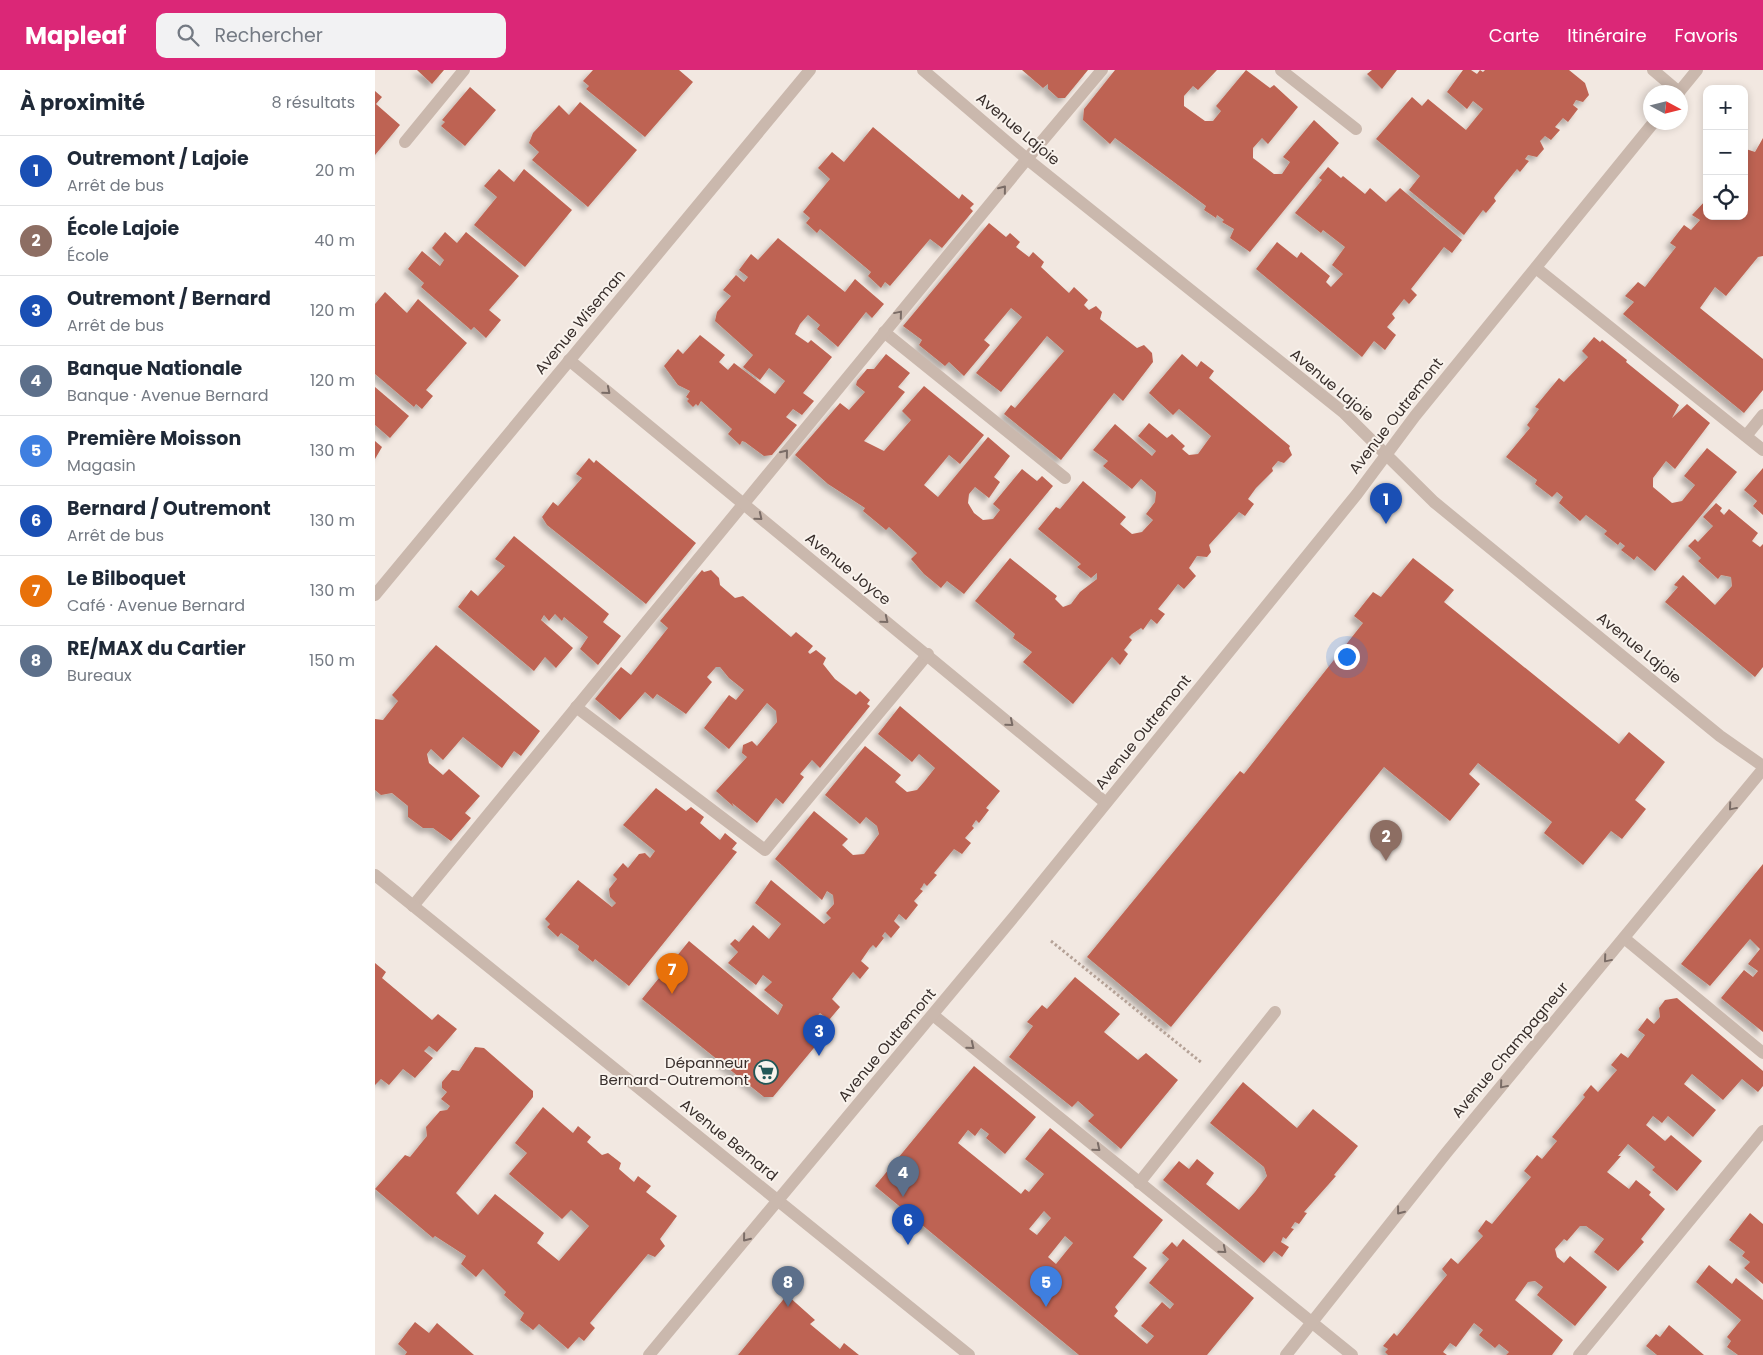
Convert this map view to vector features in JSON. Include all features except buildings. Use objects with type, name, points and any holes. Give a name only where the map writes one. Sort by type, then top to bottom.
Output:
[{"type":"street","points":[[405,142],[464,70]]},
{"type":"street","name":"Avenue Wiseman","points":[[375,595],[810,70]]},
{"type":"street","name":"Avenue Lajoie","points":[[923,70],[1027,159],[1343,412],[1434,502],[1720,736],[1763,768]]},
{"type":"street","points":[[413,906],[884,332],[1102,70]]},
{"type":"street","points":[[1281,70],[1356,129]]},
{"type":"street","points":[[1653,70],[1671,85]]},
{"type":"street","points":[[1685,85],[1697,70]]},
{"type":"street","name":"Avenue Outremont","points":[[649,1355],[933,1016],[1107,803],[1387,454],[1415,416],[1648,130]]},
{"type":"street","points":[[1536,268],[1763,450]]},
{"type":"street","points":[[884,332],[1065,478]]},
{"type":"street","name":"Avenue Joyce","points":[[569,360],[1107,803]]},
{"type":"street","points":[[1746,436],[1763,416]]},
{"type":"street","points":[[577,707],[765,850],[927,654]]},
{"type":"street","name":"Avenue Champagneur","points":[[1285,1355],[1447,1152],[1763,768]]},
{"type":"street","name":"Avenue Bernard","points":[[375,875],[969,1355]]},
{"type":"street","points":[[1624,938],[1763,1053]]},
{"type":"street","points":[[1139,1182],[1275,1012]]},
{"type":"street","points":[[933,1016],[1352,1355]]},
{"type":"street","points":[[1579,1355],[1763,1131]]},
{"type":"path","points":[[1051,941],[1222,1079]]},
{"type":"place","name":"Outremont / Lajoie","points":[[1386,524]]},
{"type":"place","name":"École Lajoie","points":[[1386,861]]},
{"type":"place","name":"Le Bilboquet","points":[[672,994]]},
{"type":"place","name":"Outremont / Bernard","points":[[819,1056]]},
{"type":"place","name":"Dépanneur Bernard-Outremont","points":[[766,1072]]},
{"type":"place","name":"Banque Nationale","points":[[903,1197]]},
{"type":"place","name":"Bernard / Outremont","points":[[908,1245]]},
{"type":"place","name":"RE/MAX du Cartier","points":[[788,1307]]},
{"type":"place","name":"Première Moisson","points":[[1046,1307]]}]
